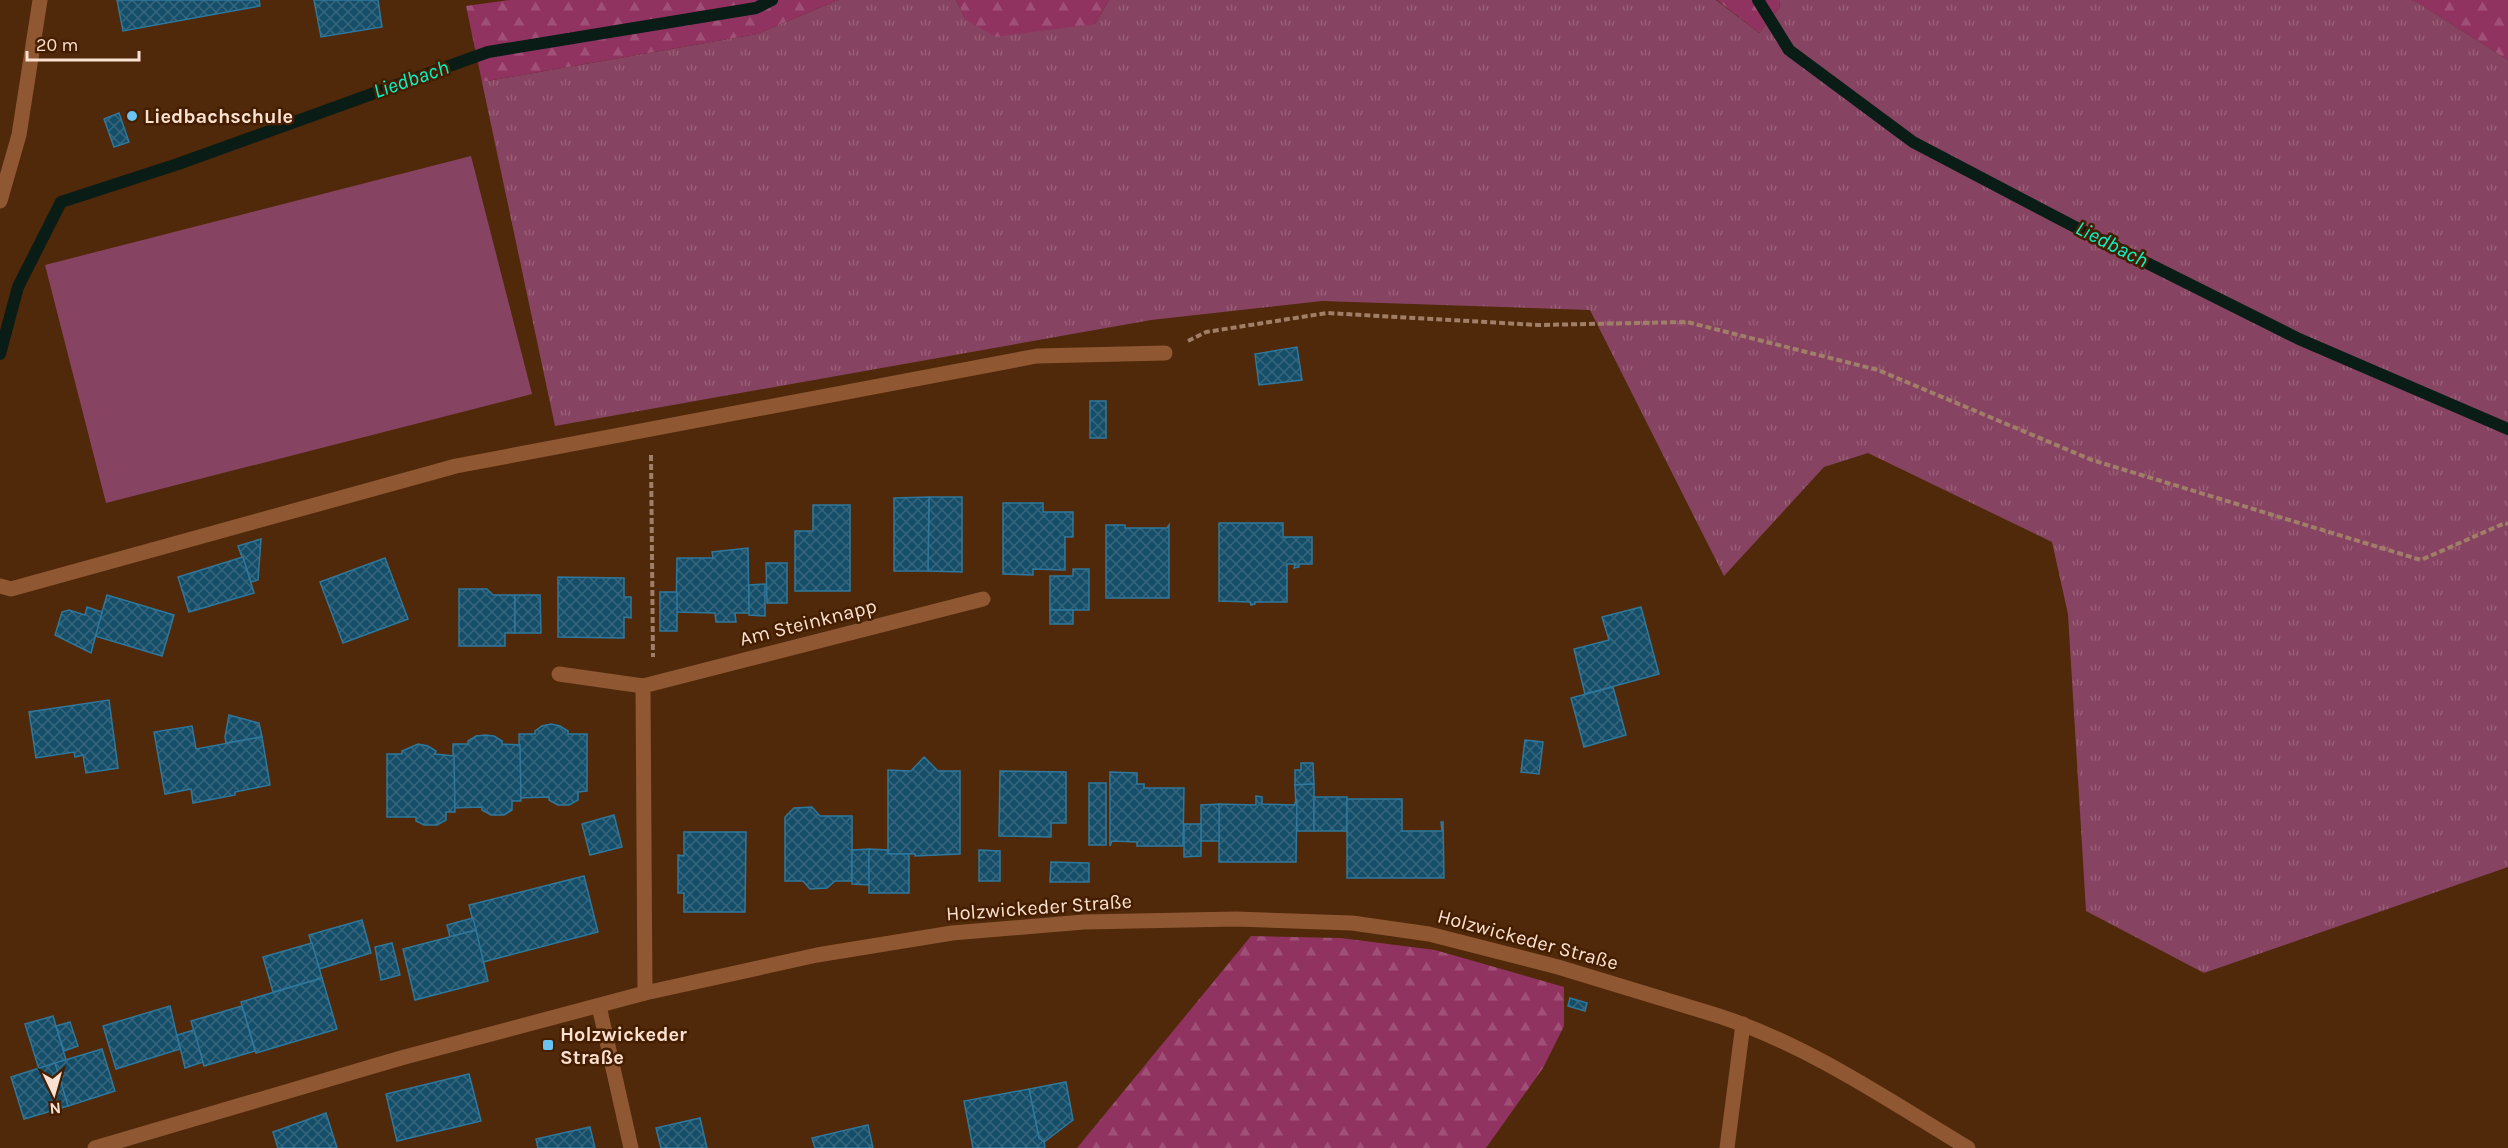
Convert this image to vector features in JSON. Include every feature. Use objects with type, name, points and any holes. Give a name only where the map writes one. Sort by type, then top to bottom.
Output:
[{"type":"street","points":[[0,201],[20,135],[40,0]]},
{"type":"street","points":[[0,586],[11,590],[456,466],[1037,356],[1165,353]]},
{"type":"street","name":"Am Steinknapp","points":[[559,674],[643,686],[983,599]]},
{"type":"street","points":[[643,686],[645,993]]},
{"type":"street","name":"Holzwickeder Straße","points":[[95,1148],[370,1066],[645,993],[817,955],[952,933],[1084,922],[1236,919],[1352,923],[1428,934],[1579,973],[1743,1024],[1834,1067],[1968,1148]]},
{"type":"street","points":[[599,1006],[631,1148]]},
{"type":"street","points":[[1727,1148],[1743,1024]]},
{"type":"path","points":[[1165,353],[1206,332],[1327,313],[1538,325],[1687,322],[1878,369],[2092,460],[2421,560],[2505,523],[2508,524]]},
{"type":"path","points":[[643,686],[653,665],[651,428]]},
{"type":"green space","points":[[509,0],[838,0],[757,34],[482,82],[466,6]]},
{"type":"green space","points":[[838,0],[956,0],[966,20],[1095,24],[1109,0],[1716,0],[1759,33],[1780,7],[1779,0],[2412,0],[2417,2],[2508,60],[2508,867],[2204,973],[2086,911],[2068,614],[2052,542],[1868,453],[1824,467],[1724,576],[1590,310],[1322,301],[1151,320],[555,426],[482,82],[757,34]]},
{"type":"green space","points":[[956,0],[1109,0],[1095,24],[996,37],[966,20]]},
{"type":"green space","points":[[1717,0],[1779,0],[1780,7],[1759,33]]},
{"type":"green space","points":[[2412,0],[2508,0],[2508,60],[2417,2]]},
{"type":"green space","points":[[471,156],[532,394],[106,503],[45,265]]},
{"type":"green space","points":[[1251,936],[1341,938],[1435,950],[1564,987],[1564,1026],[1543,1068],[1486,1148],[1077,1148]]},
{"type":"building","points":[[117,0],[259,0],[260,6],[123,31]]},
{"type":"building","points":[[314,0],[378,0],[382,27],[321,37]]},
{"type":"building","points":[[119,113],[129,142],[114,147],[104,119]]},
{"type":"building","points":[[1297,347],[1302,380],[1259,385],[1255,354]]},
{"type":"building","points":[[1090,401],[1106,401],[1106,438],[1090,438]]},
{"type":"building","points":[[929,497],[962,497],[962,572],[928,571]]},
{"type":"building","points":[[929,497],[928,571],[894,571],[894,498]]},
{"type":"building","points":[[1003,503],[1043,503],[1043,512],[1073,512],[1073,537],[1065,537],[1065,570],[1033,569],[1033,575],[1003,574]]},
{"type":"building","points":[[813,505],[850,505],[850,591],[795,591],[795,531],[813,531]]},
{"type":"building","points":[[1219,523],[1283,523],[1283,537],[1312,537],[1312,564],[1299,564],[1299,567],[1294,568],[1295,564],[1287,564],[1287,602],[1255,602],[1251,605],[1250,602],[1219,601]]},
{"type":"building","points":[[1106,525],[1125,525],[1125,528],[1167,528],[1169,525],[1169,598],[1106,598]]},
{"type":"building","points":[[261,539],[258,580],[251,582],[238,546]]},
{"type":"building","points":[[748,548],[749,613],[735,613],[736,622],[716,622],[715,613],[676,612],[677,558],[713,558],[712,552]]},
{"type":"building","points":[[243,557],[254,593],[189,612],[178,577]]},
{"type":"building","points":[[385,558],[408,619],[343,643],[320,582]]},
{"type":"building","points":[[766,563],[787,563],[787,603],[767,603]]},
{"type":"building","points":[[1073,569],[1089,569],[1089,610],[1050,610],[1050,576],[1073,576]]},
{"type":"building","points":[[558,577],[624,578],[624,597],[631,597],[631,618],[624,617],[624,638],[558,637]]},
{"type":"building","points":[[765,584],[765,616],[749,615],[749,585]]},
{"type":"building","points":[[459,589],[487,589],[493,595],[515,595],[515,633],[505,633],[505,646],[459,646]]},
{"type":"building","points":[[660,592],[677,592],[677,631],[660,631]]},
{"type":"building","points":[[107,595],[174,615],[162,656],[95,636]]},
{"type":"building","points":[[515,595],[540,595],[541,633],[515,633]]},
{"type":"building","points":[[87,607],[102,612],[91,653],[55,635],[62,612],[69,610],[85,615]]},
{"type":"building","points":[[1641,607],[1659,674],[1585,694],[1574,649],[1609,640],[1602,617]]},
{"type":"building","points":[[1050,610],[1073,610],[1073,624],[1050,624]]},
{"type":"building","points":[[1613,687],[1626,735],[1584,747],[1571,698]]},
{"type":"building","points":[[109,700],[118,768],[86,773],[83,755],[75,757],[74,752],[36,758],[29,712]]},
{"type":"building","points":[[229,715],[259,723],[262,737],[226,743]]},
{"type":"building","points":[[551,724],[560,726],[568,731],[568,734],[587,734],[587,791],[578,792],[578,800],[569,805],[558,805],[549,800],[549,797],[520,798],[519,734],[535,734],[535,731],[542,726]]},
{"type":"building","points":[[192,726],[196,749],[262,737],[270,785],[193,803],[191,789],[165,794],[154,732]]},
{"type":"building","points":[[476,736],[494,736],[502,741],[502,744],[520,745],[521,801],[512,801],[512,810],[504,815],[491,815],[482,810],[482,807],[453,808],[453,744],[468,744],[468,741]]},
{"type":"building","points":[[1525,740],[1543,742],[1539,774],[1521,772]]},
{"type":"building","points":[[418,744],[428,746],[436,751],[435,754],[454,756],[455,812],[446,812],[446,820],[437,825],[424,825],[416,821],[416,817],[387,817],[387,754],[402,754],[402,751]]},
{"type":"building","points":[[924,757],[938,771],[960,771],[960,854],[915,856],[915,854],[888,854],[888,770],[911,771]]},
{"type":"building","points":[[1301,763],[1313,763],[1314,784],[1295,785],[1295,770],[1301,770]]},
{"type":"building","points":[[1000,771],[1066,772],[1066,823],[1051,823],[1051,837],[999,836]]},
{"type":"building","points":[[1110,772],[1137,773],[1137,784],[1144,784],[1144,788],[1184,788],[1183,846],[1137,846],[1137,842],[1112,841],[1110,846]]},
{"type":"building","points":[[1089,783],[1106,783],[1106,845],[1089,845]]},
{"type":"building","points":[[1314,784],[1314,831],[1297,831],[1295,785]]},
{"type":"building","points":[[1256,796],[1262,797],[1262,804],[1294,805],[1297,799],[1296,862],[1219,862],[1219,804],[1256,805]]},
{"type":"building","points":[[1314,797],[1347,797],[1347,831],[1314,831]]},
{"type":"building","points":[[1347,799],[1402,799],[1402,831],[1442,831],[1441,822],[1443,822],[1444,878],[1347,878]]},
{"type":"building","points":[[1219,804],[1219,841],[1201,841],[1201,805]]},
{"type":"building","points":[[812,807],[820,816],[852,816],[852,881],[835,881],[827,888],[810,889],[803,881],[785,881],[785,817],[794,808]]},
{"type":"building","points":[[614,815],[622,847],[590,855],[582,824]]},
{"type":"building","points":[[1184,824],[1201,824],[1201,856],[1184,857]]},
{"type":"building","points":[[684,832],[746,832],[745,912],[684,912],[684,893],[678,893],[678,855],[684,856]]},
{"type":"building","points":[[869,849],[869,885],[852,884],[852,850]]},
{"type":"building","points":[[869,849],[888,850],[888,854],[909,854],[909,893],[869,893]]},
{"type":"building","points":[[979,850],[1000,851],[1000,881],[979,881]]},
{"type":"building","points":[[1051,862],[1089,863],[1089,882],[1050,882]]},
{"type":"building","points":[[584,876],[598,932],[483,962],[469,905]]},
{"type":"building","points":[[473,918],[476,930],[450,937],[447,925]]},
{"type":"building","points":[[362,920],[371,953],[319,969],[309,935]]},
{"type":"building","points":[[476,930],[488,981],[415,1000],[403,949]]},
{"type":"building","points":[[312,943],[322,978],[273,992],[263,957]]},
{"type":"building","points":[[392,943],[400,975],[381,980],[375,947]]},
{"type":"building","points":[[322,978],[337,1029],[256,1053],[241,1002]]},
{"type":"building","points":[[1570,998],[1587,1003],[1585,1011],[1568,1006]]},
{"type":"building","points":[[170,1006],[180,1049],[116,1069],[103,1026]]},
{"type":"building","points":[[242,1006],[255,1051],[204,1066],[191,1021]]},
{"type":"building","points":[[53,1016],[66,1060],[39,1069],[25,1024]]},
{"type":"building","points":[[70,1022],[78,1046],[64,1051],[56,1026]]},
{"type":"building","points":[[194,1030],[203,1062],[185,1068],[177,1035]]},
{"type":"building","points":[[102,1049],[115,1091],[68,1106],[55,1063]]},
{"type":"building","points":[[55,1063],[68,1106],[24,1119],[11,1077]]},
{"type":"building","points":[[469,1074],[481,1121],[397,1141],[386,1094]]},
{"type":"building","points":[[1066,1082],[1073,1120],[1044,1142],[1039,1138],[1029,1089]]},
{"type":"building","points":[[1029,1089],[1039,1138],[1044,1142],[1045,1148],[973,1148],[964,1101]]},
{"type":"building","points":[[326,1113],[337,1148],[278,1148],[273,1132]]},
{"type":"building","points":[[700,1118],[707,1148],[661,1148],[656,1128]]},
{"type":"building","points":[[868,1125],[873,1148],[815,1148],[812,1138]]},
{"type":"building","points":[[590,1127],[595,1148],[538,1148],[536,1139]]},
{"type":"waterway","name":"Liedbach","points":[[0,354],[18,287],[61,202],[178,164],[488,52],[756,8],[772,0]]},
{"type":"waterway","name":"Liedbach","points":[[1758,0],[1789,50],[1913,142],[2077,228],[2299,339],[2508,429]]},
{"type":"place","name":"Liedbachschule","points":[[132,116]]},
{"type":"place","name":"Holzwickeder Straße","points":[[548,1045]]}]
